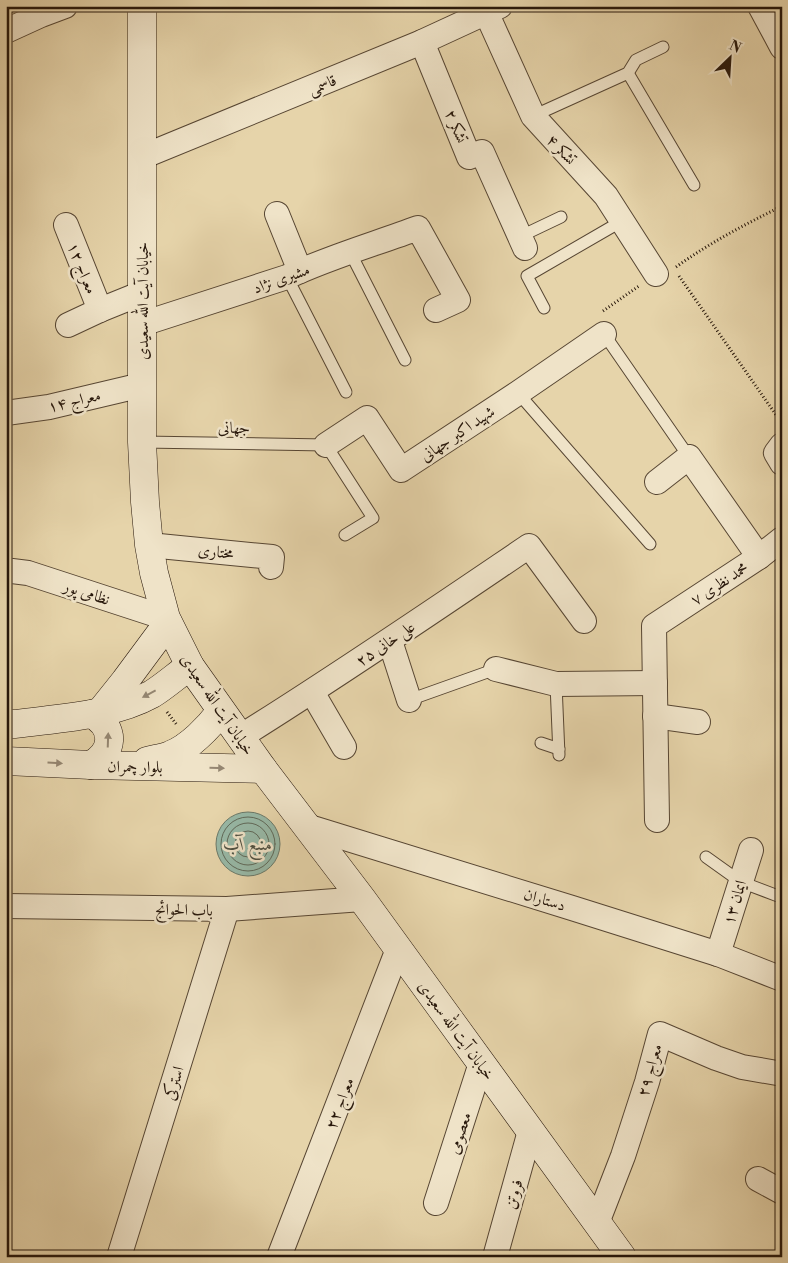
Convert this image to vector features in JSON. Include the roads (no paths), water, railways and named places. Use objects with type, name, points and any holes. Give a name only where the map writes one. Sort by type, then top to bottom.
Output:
[{"type":"main road","name":"خیابان آیت الله سعیدی","points":[[142,6],[142,442],[149,544],[154,573],[167,620],[190,666],[221,711],[362,899],[622,1257]]},
{"type":"main road","points":[[97,713],[125,682],[167,620]]},
{"type":"main road","points":[[6,724],[97,713],[127,704],[152,694],[190,666]]},
{"type":"main road","points":[[121,766],[171,755],[191,743],[221,711]]},
{"type":"main road","points":[[91,765],[99,761],[108,747],[108,730],[97,713]]},
{"type":"main road","name":"بلوار چمران","points":[[6,761],[263,769]]},
{"type":"street","points":[[6,31],[65,6]]},
{"type":"street","points":[[760,6],[782,47]]},
{"type":"street","name":"قاسمی","points":[[142,157],[422,42],[493,9]]},
{"type":"street","name":"تشکر ۴","points":[[493,9],[533,116],[606,196],[656,274]]},
{"type":"street","name":"تشکر ۲","points":[[422,42],[469,157],[482,152],[522,242]]},
{"type":"street","points":[[276,214],[294,274]]},
{"type":"street","name":"معراج ۱۲","points":[[66,225],[100,310]]},
{"type":"street","name":"مشیری نژاد","points":[[142,324],[294,274],[418,228],[458,300],[436,310]]},
{"type":"street","name":"معراج ۱۲","points":[[68,325],[142,293]]},
{"type":"street","name":"شهید اکبر جهانی","points":[[326,445],[367,418],[401,470],[604,334]]},
{"type":"street","name":"معراج ۱۴","points":[[6,413],[48,407],[142,385]]},
{"type":"street","points":[[782,445],[776,453],[782,463]]},
{"type":"street","points":[[657,482],[689,457],[759,557]]},
{"type":"street","name":"محمد نظری ۷","points":[[655,683],[654,626],[759,557],[782,538]]},
{"type":"street","name":"مختاری","points":[[149,544],[272,557],[270,567]]},
{"type":"street","name":"علی خانی ۲۵","points":[[240,737],[390,641],[529,546],[584,621]]},
{"type":"street","name":"نظامی پور","points":[[6,571],[28,573],[167,620]]},
{"type":"street","points":[[390,641],[409,700]]},
{"type":"street","points":[[496,669],[556,684],[655,683],[657,820]]},
{"type":"street","points":[[312,692],[344,747]]},
{"type":"street","points":[[656,716],[698,722]]},
{"type":"street","name":"دستاران","points":[[306,826],[572,908],[644,941],[718,954],[782,979]]},
{"type":"street","name":"ایمان ۱۳","points":[[718,954],[751,850]]},
{"type":"street","name":"باب الحوائج","points":[[6,906],[227,909],[362,899]]},
{"type":"street","name":"استرکی","points":[[119,1257],[227,909]]},
{"type":"street","name":"معراج ۲۲","points":[[279,1257],[398,949]]},
{"type":"street","name":"معراج ۲۹","points":[[597,1223],[626,1149],[660,1034],[742,1067],[777,1073]]},
{"type":"street","name":"معصومی","points":[[436,1202],[481,1063]]},
{"type":"street","name":"فروتن","points":[[495,1257],[530,1131]]},
{"type":"street","points":[[758,1179],[782,1192]]},
{"type":"lane","points":[[533,116],[628,73],[636,60],[663,47]]},
{"type":"lane","points":[[628,73],[694,185]]},
{"type":"lane","points":[[522,242],[561,217]]},
{"type":"lane","points":[[544,308],[527,276],[622,221]]},
{"type":"lane","points":[[350,252],[404,360]]},
{"type":"lane","points":[[294,274],[346,392]]},
{"type":"lane","points":[[604,334],[689,457]]},
{"type":"lane","points":[[518,393],[650,544]]},
{"type":"lane","name":"جهانی","points":[[142,442],[326,445]]},
{"type":"lane","points":[[326,445],[373,518],[345,535]]},
{"type":"lane","points":[[409,700],[496,669]]},
{"type":"lane","points":[[541,743],[559,752],[556,684]]},
{"type":"lane","points":[[706,857],[741,882],[778,896]]},
{"type":"water","name":"منبع آب","points":[[248,812],[266,817],[271,821],[275,826],[280,844],[275,862],[271,867],[266,871],[248,876],[230,871],[225,867],[221,862],[216,844],[221,826],[225,821],[230,817]]}]
